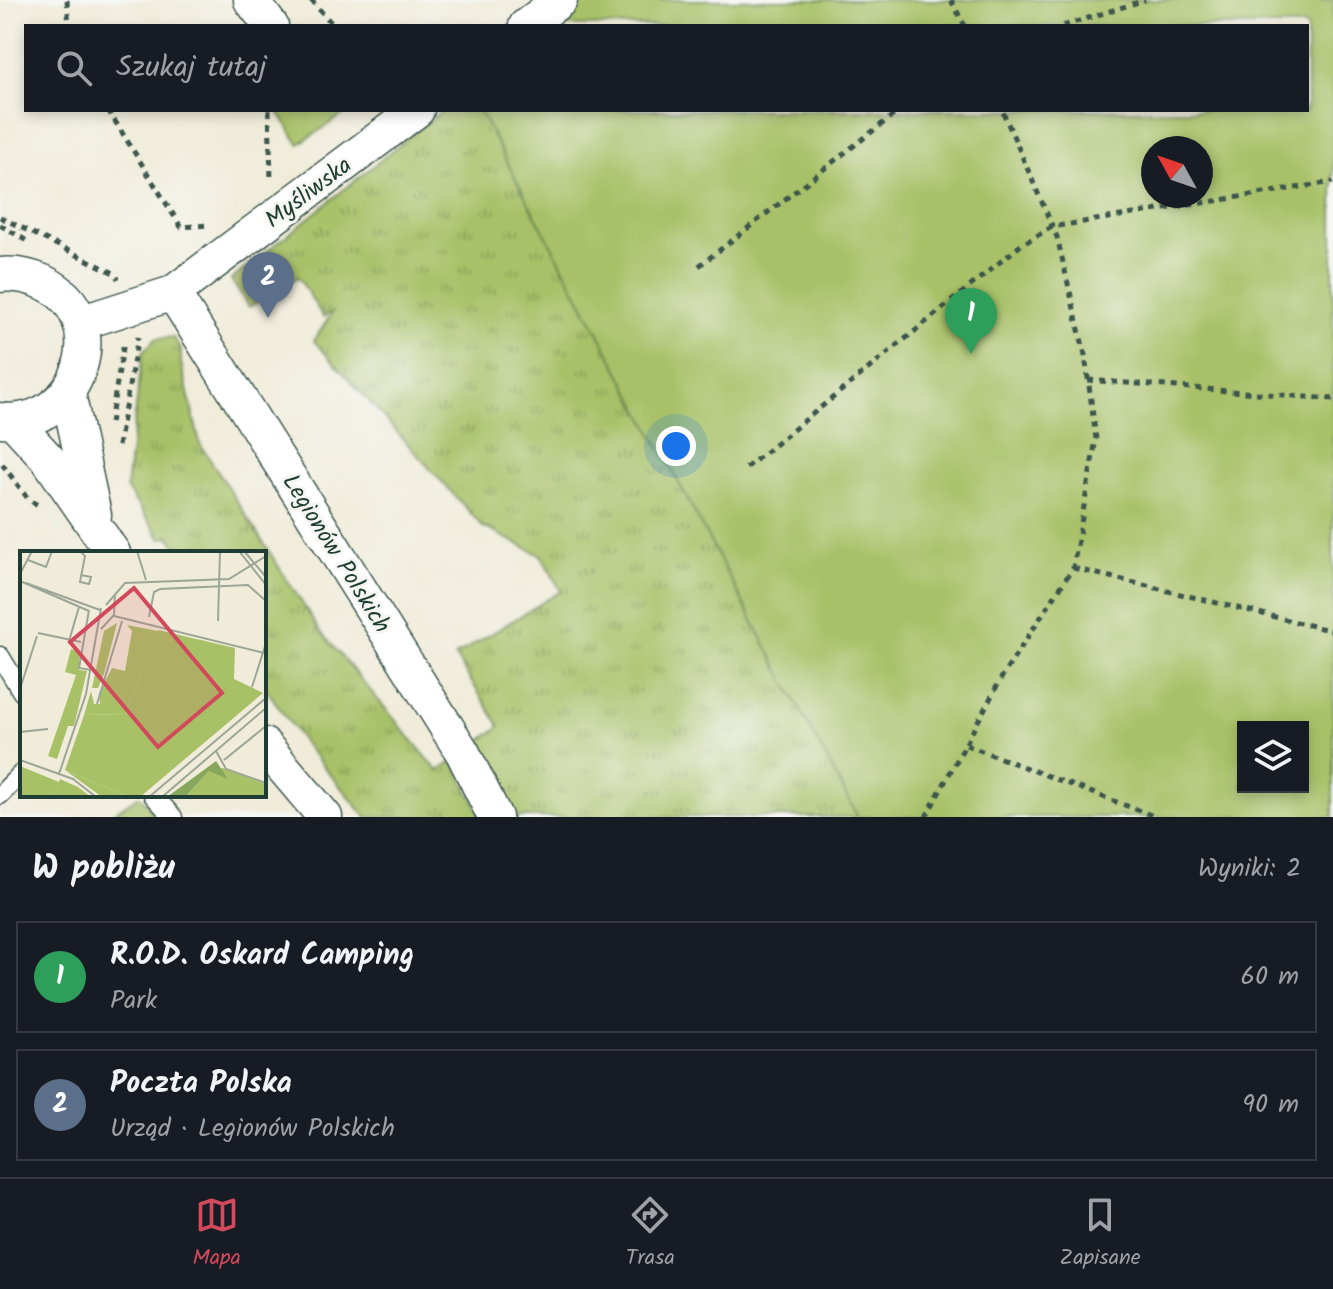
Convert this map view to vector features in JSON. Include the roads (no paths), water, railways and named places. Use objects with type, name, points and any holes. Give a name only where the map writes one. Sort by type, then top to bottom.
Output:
[{"type":"street","points":[[251,0],[269,24]]},
{"type":"street","points":[[529,24],[560,0]]},
{"type":"street","name":"Myśliwska","points":[[165,295],[414,112]]},
{"type":"street","points":[[3,270],[31,276],[51,286],[74,312],[84,348],[80,372],[68,393],[55,407],[38,416],[7,421]]},
{"type":"street","points":[[74,312],[106,297],[165,295]]},
{"type":"street","name":"Legionów Polskich","points":[[165,295],[463,753],[495,817]]},
{"type":"street","points":[[68,393],[105,540]]},
{"type":"street","points":[[7,421],[48,459],[105,540]]},
{"type":"street","points":[[266,747],[325,817]]},
{"type":"lane","points":[[0,656],[20,689]]},
{"type":"lane","points":[[0,795],[20,775]]},
{"type":"lane","points":[[155,797],[173,817]]},
{"type":"place","name":"Poczta Polska","points":[[268,318]]},
{"type":"place","name":"R.O.D. Oskard Camping","points":[[971,354]]}]
